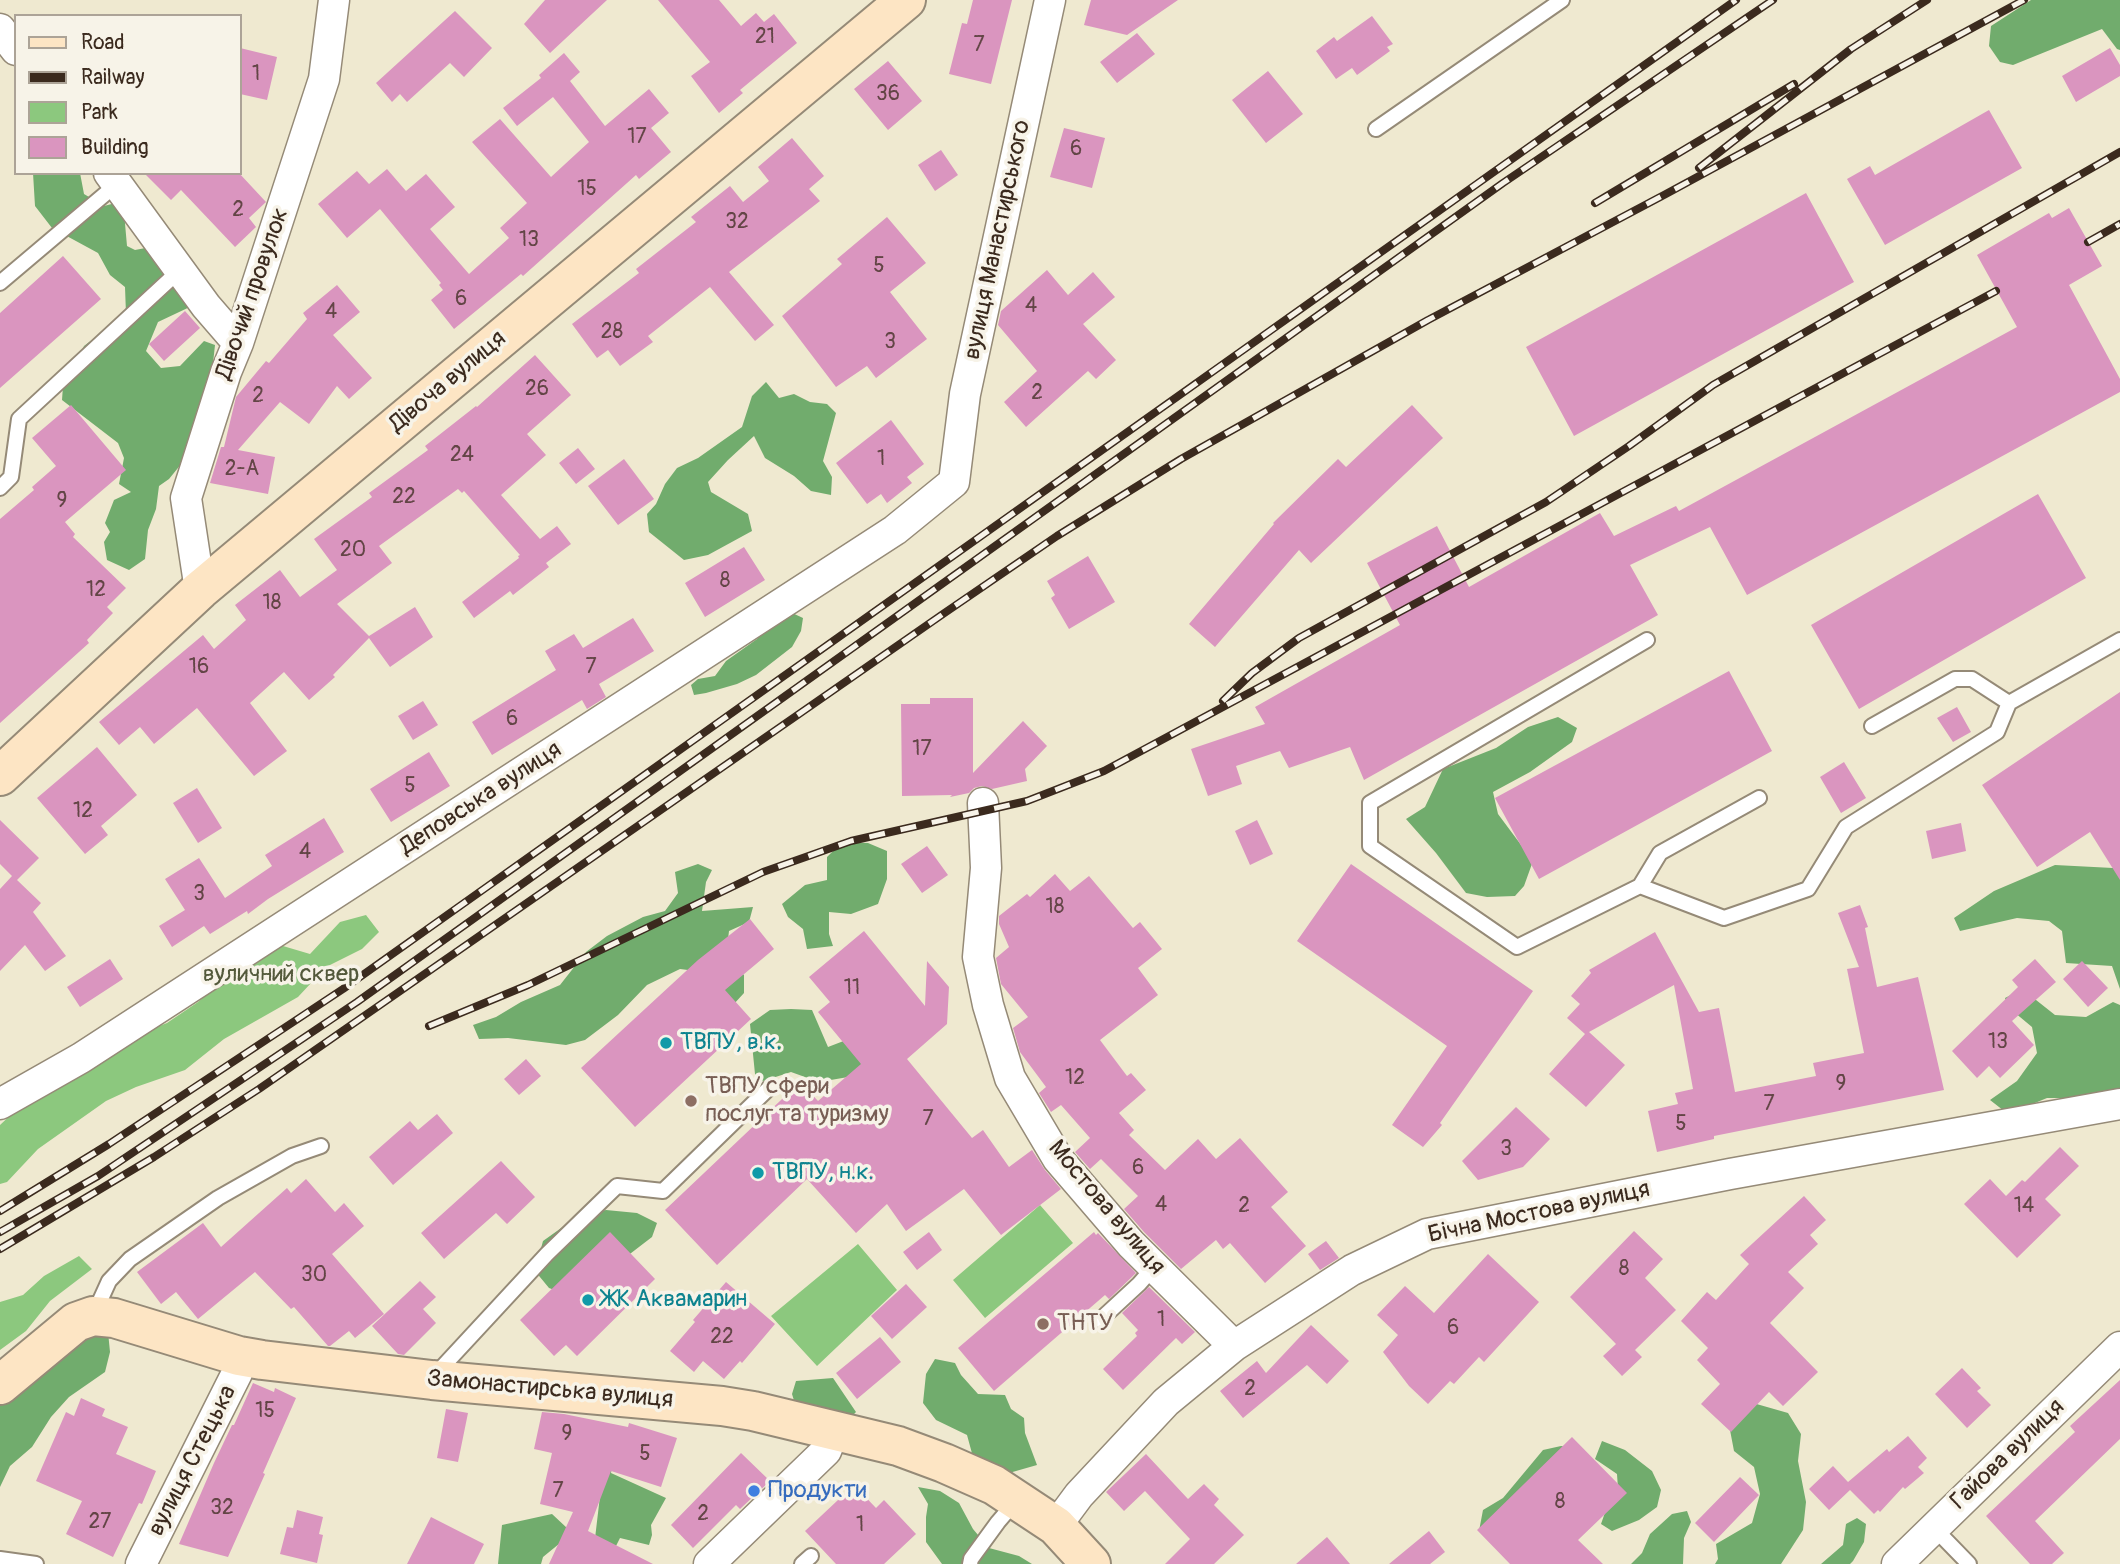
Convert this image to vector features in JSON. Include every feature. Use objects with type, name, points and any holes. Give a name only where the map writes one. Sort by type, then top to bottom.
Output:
[{"type":"main road","name":"Дівоча вулиця","points":[[0,776],[200,590],[906,0]]},
{"type":"main road","name":"Замонастирська вулиця","points":[[93,1315],[114,1318],[239,1356],[261,1360],[432,1380],[722,1406],[834,1430],[898,1446],[994,1485],[1056,1526],[1091,1564]]},
{"type":"main road","points":[[0,1385],[76,1322],[93,1315]]},
{"type":"street","name":"Дівочий провулок","points":[[200,590],[186,498],[324,79],[334,0]]},
{"type":"street","name":"вулиця Манастирського","points":[[954,482],[965,394],[1050,0]]},
{"type":"street","points":[[0,29],[14,47]]},
{"type":"street","points":[[113,179],[206,306],[238,342]]},
{"type":"street","name":"Деповська вулиця","points":[[0,1104],[81,1058],[895,530],[954,482]]},
{"type":"street","name":"Мостова вулиця","points":[[983,803],[986,868],[978,957],[988,1005],[1010,1078],[1058,1159],[1131,1244],[1234,1346]]},
{"type":"street","name":"Бічна Мостова вулиця","points":[[1056,1526],[1079,1495],[1166,1402],[1234,1346],[1352,1270],[1427,1234],[1730,1174],[2120,1104]]},
{"type":"street","name":"Гайова вулиця","points":[[1897,1564],[2120,1346]]},
{"type":"street","name":"вулиця Стецька","points":[[141,1564],[237,1373],[239,1356]]},
{"type":"street","points":[[722,1558],[826,1451],[834,1430]]},
{"type":"lane","points":[[1376,129],[1562,0]]},
{"type":"lane","points":[[0,283],[113,179]]},
{"type":"lane","points":[[0,488],[11,477],[19,419],[180,271]]},
{"type":"lane","points":[[1647,640],[1370,803],[1370,846],[1517,947],[1640,886],[1660,853],[1759,798]]},
{"type":"lane","points":[[1640,886],[1724,918],[1808,889],[1846,827],[1997,732],[2009,703],[2120,640]]},
{"type":"lane","points":[[1872,726],[1955,679],[1972,679],[2009,703]]},
{"type":"lane","points":[[432,1380],[547,1254],[617,1186],[663,1191],[769,1088]]},
{"type":"lane","points":[[93,1315],[109,1281],[130,1259],[218,1198],[292,1156],[321,1146]]},
{"type":"lane","points":[[1100,1320],[1154,1267]]},
{"type":"lane","points":[[970,1564],[984,1541],[1017,1500]]},
{"type":"lane","points":[[1934,1528],[1969,1564]]},
{"type":"lane","points":[[0,1559],[36,1564]]},
{"type":"green space","points":[[2031,0],[2120,0],[2120,50],[2102,29],[2013,65],[2000,62],[1989,46],[1991,26]]},
{"type":"green space","points":[[33,175],[80,175],[84,194],[104,206],[123,201],[127,246],[135,250],[156,246],[194,305],[158,322],[146,351],[161,368],[180,366],[204,341],[215,345],[210,391],[182,463],[169,479],[159,486],[156,509],[148,530],[145,559],[129,570],[107,560],[104,542],[110,532],[105,523],[114,500],[131,492],[119,484],[124,458],[118,443],[62,400],[64,372],[78,359],[84,346],[126,314],[125,287],[110,275],[98,253],[52,228],[35,206]]},
{"type":"green space","points":[[766,382],[779,398],[794,394],[810,402],[827,404],[836,413],[823,461],[832,477],[831,495],[811,491],[794,476],[765,458],[754,436],[708,482],[711,492],[748,514],[752,531],[708,555],[684,560],[649,532],[647,514],[677,468],[698,458],[742,427],[752,396]]},
{"type":"green space","points":[[788,611],[803,618],[801,631],[792,647],[756,675],[737,684],[694,695],[691,685],[698,679],[715,676],[726,661],[757,639],[773,620]]},
{"type":"green space","points":[[1558,717],[1577,728],[1572,742],[1530,772],[1493,792],[1498,814],[1533,861],[1524,886],[1515,896],[1487,897],[1466,893],[1406,819],[1425,807],[1443,769],[1496,748],[1528,727]]},
{"type":"green space","points":[[842,842],[868,843],[887,851],[887,879],[878,904],[851,914],[829,912],[829,934],[833,946],[807,949],[803,929],[788,917],[782,904],[805,885],[827,880],[827,857]]},
{"type":"green space","points":[[2120,854],[2120,989],[2112,966],[2066,963],[2062,931],[2049,921],[2017,918],[1960,931],[1954,918],[1994,891],[2055,865],[2113,868]]},
{"type":"green space","points":[[698,864],[712,870],[706,882],[702,911],[753,907],[749,922],[729,931],[726,956],[744,975],[744,993],[733,1005],[696,971],[680,969],[647,985],[618,1015],[585,1040],[566,1045],[508,1038],[479,1039],[473,1025],[496,1017],[521,1002],[560,985],[586,952],[607,936],[643,917],[665,911],[678,893],[675,872]]},
{"type":"green space","name":"вуличний сквер","points":[[366,915],[379,932],[362,949],[326,967],[298,997],[224,1039],[185,1070],[106,1101],[38,1149],[7,1182],[0,1184],[0,1125],[32,1095],[136,1035],[167,1023],[269,947],[283,946],[310,954],[340,922]]},
{"type":"green space","points":[[2013,994],[2031,996],[2055,1015],[2086,1017],[2113,1002],[2120,1005],[2120,1088],[2090,1098],[2047,1098],[2008,1114],[1990,1100],[2017,1081],[2037,1053],[2032,1027],[2008,1007],[2005,998]]},
{"type":"green space","points":[[770,1010],[812,1010],[828,1047],[906,1017],[854,1076],[819,1082],[791,1072],[760,1082],[755,1074],[750,1024]]},
{"type":"green space","points":[[1040,1205],[1073,1243],[985,1318],[953,1280]]},
{"type":"green space","points":[[606,1210],[637,1213],[657,1223],[652,1237],[609,1270],[560,1292],[549,1288],[535,1271],[543,1241],[578,1216]]},
{"type":"green space","points":[[858,1244],[897,1290],[817,1366],[771,1316]]},
{"type":"green space","points":[[79,1256],[92,1269],[50,1301],[26,1331],[0,1350],[0,1302],[23,1295],[44,1276]]},
{"type":"green space","points":[[65,1325],[108,1332],[110,1352],[105,1372],[69,1397],[51,1417],[32,1447],[10,1466],[0,1487],[0,1389]]},
{"type":"green space","points":[[935,1359],[955,1363],[961,1375],[978,1394],[1005,1395],[1011,1409],[1024,1418],[1025,1433],[1037,1465],[1009,1473],[973,1457],[967,1435],[936,1420],[923,1403],[926,1374]]},
{"type":"green space","points":[[833,1378],[856,1412],[848,1420],[796,1407],[792,1394],[796,1381]]},
{"type":"green space","points":[[1753,1403],[1788,1413],[1801,1434],[1798,1461],[1806,1502],[1803,1530],[1781,1564],[1715,1564],[1718,1559],[1716,1544],[1752,1523],[1760,1494],[1754,1467],[1734,1451],[1730,1430]]},
{"type":"green space","points":[[1602,1441],[1625,1450],[1652,1471],[1661,1490],[1657,1507],[1639,1520],[1612,1531],[1601,1524],[1608,1504],[1618,1489],[1617,1474],[1595,1459]]},
{"type":"green space","points":[[1561,1446],[1578,1448],[1479,1531],[1483,1510],[1503,1498],[1543,1450]]},
{"type":"green space","points":[[615,1451],[611,1473],[666,1498],[651,1525],[649,1545],[620,1538],[607,1564],[592,1564],[600,1496]]},
{"type":"green space","points":[[918,1487],[940,1491],[959,1503],[973,1529],[989,1548],[1019,1556],[1032,1564],[942,1564],[926,1542],[928,1504]]},
{"type":"green space","points":[[1687,1511],[1691,1522],[1684,1538],[1683,1564],[1631,1564],[1642,1553],[1650,1534],[1672,1514]]},
{"type":"green space","points":[[552,1514],[567,1528],[565,1539],[543,1557],[541,1564],[498,1564],[502,1525]]},
{"type":"green space","points":[[1857,1518],[1866,1524],[1864,1542],[1853,1561],[1850,1564],[1821,1564],[1843,1545],[1846,1524]]},
{"type":"building","points":[[545,0],[607,0],[550,53],[524,24]]},
{"type":"building","points":[[658,0],[719,0],[741,26],[756,13],[764,22],[774,14],[797,43],[740,90],[743,93],[719,113],[691,76],[710,62]]},
{"type":"building","points":[[973,0],[1012,0],[991,84],[949,74],[962,23],[967,24]]},
{"type":"building","points":[[1091,0],[1178,0],[1127,35],[1084,25]]},
{"type":"building","points":[[455,11],[492,48],[464,77],[450,63],[407,102],[400,94],[392,102],[376,83]]},
{"type":"building","points":[[1372,16],[1393,44],[1387,47],[1390,51],[1357,75],[1352,68],[1336,79],[1316,51],[1334,37],[1337,41]]},
{"type":"building","points":[[1137,33],[1155,54],[1117,83],[1100,62]]},
{"type":"building","points":[[242,48],[277,57],[267,100],[242,94]]},
{"type":"building","points":[[2110,48],[2120,65],[2120,76],[2076,102],[2062,76]]},
{"type":"building","points":[[564,53],[580,72],[570,81],[605,126],[649,89],[669,113],[651,128],[671,152],[639,179],[636,175],[523,276],[521,274],[454,329],[431,300],[443,290],[439,285],[441,283],[380,209],[347,238],[318,204],[357,171],[369,184],[387,169],[406,191],[426,174],[455,207],[430,229],[469,274],[509,238],[500,228],[527,203],[472,142],[500,119],[551,177],[589,142],[553,97],[517,126],[503,108],[541,78],[539,75]]},
{"type":"building","points":[[888,61],[922,101],[888,130],[854,89]]},
{"type":"building","points":[[1268,71],[1303,114],[1266,143],[1232,100]]},
{"type":"building","points":[[1989,110],[2022,168],[1885,245],[1847,179],[1870,166],[1875,175]]},
{"type":"building","points":[[1064,128],[1105,138],[1092,188],[1050,177]]},
{"type":"building","points":[[792,138],[824,176],[809,189],[820,201],[729,272],[774,325],[755,341],[710,287],[648,336],[653,342],[620,366],[608,350],[597,358],[572,324],[639,273],[636,269],[696,222],[691,217],[730,186],[743,202],[769,181],[758,167]]},
{"type":"building","points":[[941,150],[958,175],[935,191],[918,165]]},
{"type":"building","points":[[146,175],[241,175],[266,202],[249,218],[256,227],[235,247],[181,190],[171,200]]},
{"type":"building","points":[[1806,193],[1854,282],[1574,436],[1526,347]]},
{"type":"building","points":[[2069,208],[2102,266],[2069,285],[2120,379],[2120,392],[1747,595],[1710,527],[1630,565],[1658,615],[1364,780],[1350,747],[1289,768],[1280,751],[1236,766],[1242,784],[1208,796],[1191,749],[1265,724],[1255,707],[1400,625],[1367,563],[1437,526],[1469,587],[1600,513],[1614,536],[1676,506],[1679,511],[2017,327],[1977,255],[2049,213],[2052,218]]},
{"type":"building","points":[[887,217],[926,263],[890,292],[927,339],[876,378],[867,366],[836,387],[782,316],[842,264],[837,259]]},
{"type":"building","points":[[63,256],[101,299],[0,388],[0,313]]},
{"type":"building","points":[[1047,270],[1068,295],[1093,272],[1115,297],[1083,324],[1116,360],[1096,379],[1088,371],[1026,427],[1004,402],[1037,371],[998,325],[1001,311]]},
{"type":"building","points":[[337,285],[360,312],[333,335],[372,378],[349,399],[337,386],[309,424],[280,402],[238,450],[275,457],[268,494],[210,483],[221,447],[224,447],[236,397],[307,319],[303,313]]},
{"type":"building","points":[[185,311],[200,328],[164,361],[149,344]]},
{"type":"building","points":[[535,355],[571,395],[527,434],[546,455],[501,495],[540,539],[557,526],[571,544],[546,563],[549,567],[513,595],[510,591],[474,618],[462,602],[520,555],[464,491],[462,493],[458,489],[379,546],[392,563],[337,604],[369,636],[415,607],[433,637],[390,667],[369,638],[333,675],[335,677],[309,700],[284,672],[250,703],[287,751],[254,776],[197,708],[154,744],[140,727],[119,745],[99,722],[203,635],[214,649],[246,620],[235,605],[280,570],[300,597],[337,570],[314,539],[372,497],[369,493],[428,450],[425,446],[477,407]]},
{"type":"building","points":[[71,405],[126,470],[65,522],[75,534],[73,537],[126,588],[107,607],[113,613],[87,640],[89,643],[0,723],[0,519],[34,490],[32,487],[56,466],[32,438]]},
{"type":"building","points":[[1412,405],[1443,438],[1311,563],[1299,550],[1215,647],[1189,624],[1273,523],[1338,459],[1346,467]]},
{"type":"building","points":[[891,420],[924,464],[907,477],[912,483],[887,503],[881,494],[867,504],[836,463]]},
{"type":"building","points":[[578,448],[595,469],[576,484],[559,463]]},
{"type":"building","points":[[624,459],[654,499],[618,525],[588,486]]},
{"type":"building","points":[[2038,494],[2086,578],[1859,709],[1811,625]]},
{"type":"building","points":[[744,547],[765,580],[705,617],[685,583]]},
{"type":"building","points":[[1088,556],[1115,602],[1069,629],[1051,598],[1055,595],[1047,581]]},
{"type":"building","points":[[633,618],[654,651],[599,684],[606,697],[587,709],[582,700],[492,755],[472,722],[556,670],[545,651],[574,634],[583,648]]},
{"type":"building","points":[[1729,671],[1772,751],[1539,879],[1495,798]]},
{"type":"building","points":[[2120,692],[2120,880],[2090,832],[2037,867],[1982,785]]},
{"type":"building","points":[[930,698],[973,698],[973,773],[1023,721],[1047,746],[1025,769],[1027,781],[992,789],[982,786],[969,793],[950,797],[952,795],[902,796],[901,704],[930,704]]},
{"type":"building","points":[[423,701],[438,725],[413,740],[398,716]]},
{"type":"building","points":[[1957,707],[1971,732],[1953,742],[1937,718]]},
{"type":"building","points":[[97,747],[137,795],[101,826],[108,835],[85,854],[37,798]]},
{"type":"building","points":[[429,752],[450,786],[391,822],[370,789]]},
{"type":"building","points":[[1844,762],[1866,798],[1841,813],[1820,777]]},
{"type":"building","points":[[197,788],[222,828],[198,843],[173,803]]},
{"type":"building","points":[[324,818],[344,852],[248,914],[247,911],[210,934],[204,926],[172,947],[159,926],[185,910],[165,879],[199,858],[225,898],[272,866],[265,855]]},
{"type":"building","points":[[0,820],[39,858],[17,880],[41,903],[33,912],[66,956],[45,971],[25,945],[0,971],[0,889],[12,876],[0,864]]},
{"type":"building","points":[[1257,820],[1273,854],[1250,865],[1235,831]]},
{"type":"building","points":[[1961,823],[1966,851],[1932,859],[1926,831]]},
{"type":"building","points":[[927,846],[948,875],[922,893],[901,864]]},
{"type":"building","points":[[1351,864],[1533,991],[1440,1123],[1442,1125],[1423,1147],[1392,1125],[1447,1046],[1297,941]]},
{"type":"building","points":[[1055,874],[1070,891],[1089,876],[1133,928],[1140,922],[1162,949],[1138,968],[1158,995],[1100,1040],[1127,1076],[1131,1073],[1146,1090],[1119,1113],[1134,1130],[1129,1135],[1165,1170],[1198,1139],[1216,1159],[1240,1138],[1288,1192],[1271,1207],[1306,1246],[1265,1283],[1230,1243],[1223,1249],[1216,1240],[1181,1269],[1124,1209],[1138,1196],[1101,1159],[1090,1169],[1075,1152],[1090,1138],[1061,1105],[1051,1112],[1039,1093],[1046,1087],[1020,1052],[1013,1028],[1028,1017],[1001,984],[996,958],[1009,947],[999,924],[999,916],[1027,894],[1030,897]]},
{"type":"building","points":[[1860,905],[1868,927],[1865,928],[1877,987],[1918,977],[1944,1090],[1714,1136],[1714,1139],[1657,1152],[1648,1111],[1678,1104],[1675,1093],[1693,1089],[1674,985],[1589,1032],[1625,1065],[1586,1107],[1549,1074],[1585,1034],[1567,1018],[1580,1004],[1571,996],[1591,973],[1589,970],[1655,932],[1699,1012],[1719,1008],[1735,1092],[1816,1076],[1813,1063],[1864,1053],[1847,969],[1859,967],[1838,913]]},
{"type":"building","name":"ТВПУ, в.к.","points":[[750,919],[774,949],[725,990],[751,1019],[635,1127],[581,1068],[698,960]]},
{"type":"building","points":[[864,931],[925,1006],[927,961],[949,987],[947,1024],[907,1059],[972,1138],[983,1130],[1009,1167],[1032,1150],[1061,1189],[1001,1235],[964,1189],[906,1231],[887,1204],[856,1233],[807,1179],[717,1265],[665,1210],[800,1082],[818,1101],[861,1064],[818,1012],[830,1002],[809,977]]},
{"type":"building","points":[[110,959],[123,979],[80,1007],[67,987]]},
{"type":"building","points":[[2035,959],[2056,982],[2012,1021],[2034,1045],[2000,1078],[1989,1066],[1977,1078],[1952,1051],[2018,987],[2012,980]]},
{"type":"building","points":[[2082,961],[2108,988],[2088,1007],[2063,979]]},
{"type":"building","points":[[526,1059],[541,1076],[519,1095],[504,1079]]},
{"type":"building","points":[[1516,1107],[1550,1139],[1523,1167],[1478,1180],[1462,1161]]},
{"type":"building","points":[[437,1114],[453,1133],[393,1185],[369,1157],[410,1121],[418,1130]]},
{"type":"building","points":[[2060,1147],[2079,1166],[2045,1199],[2061,1215],[2017,1258],[1964,1204],[1990,1179],[2006,1196],[2022,1180],[2025,1182]]},
{"type":"building","points":[[501,1161],[535,1197],[507,1224],[496,1213],[444,1259],[421,1233]]},
{"type":"building","points":[[306,1179],[335,1212],[344,1203],[364,1226],[332,1254],[384,1314],[355,1338],[349,1331],[328,1346],[294,1307],[291,1309],[255,1272],[198,1319],[176,1292],[161,1304],[137,1272],[203,1223],[221,1247],[287,1188],[291,1193]]},
{"type":"building","points":[[1804,1196],[1826,1220],[1810,1235],[1818,1244],[1788,1272],[1804,1288],[1770,1323],[1818,1372],[1783,1406],[1769,1392],[1731,1432],[1701,1404],[1720,1384],[1697,1360],[1708,1348],[1681,1321],[1707,1292],[1716,1300],[1749,1264],[1740,1255]]},
{"type":"building","points":[[1634,1231],[1663,1259],[1645,1278],[1676,1310],[1635,1350],[1642,1357],[1622,1376],[1603,1356],[1616,1344],[1570,1297]]},
{"type":"building","name":"ЖК Аквамарин","points":[[610,1232],[655,1279],[577,1356],[566,1345],[554,1356],[520,1320]]},
{"type":"building","points":[[929,1232],[942,1250],[917,1270],[903,1252]]},
{"type":"building","points":[[1094,1232],[1136,1273],[1109,1299],[1105,1295],[994,1391],[958,1348]]},
{"type":"building","points":[[1326,1241],[1339,1258],[1320,1270],[1308,1254]]},
{"type":"building","points":[[1488,1254],[1539,1302],[1484,1362],[1479,1357],[1454,1384],[1450,1381],[1428,1404],[1409,1386],[1383,1352],[1398,1335],[1377,1315],[1405,1286],[1434,1313]]},
{"type":"building","points":[[420,1281],[436,1297],[423,1309],[436,1323],[404,1355],[398,1354],[372,1326]]},
{"type":"building","points":[[726,1282],[775,1324],[742,1363],[740,1361],[724,1379],[703,1361],[694,1372],[670,1351]]},
{"type":"building","points":[[906,1284],[927,1307],[892,1339],[871,1316]]},
{"type":"building","points":[[1149,1287],[1195,1332],[1182,1344],[1176,1338],[1123,1390],[1103,1369],[1137,1336],[1135,1333],[1138,1330],[1122,1313]]},
{"type":"building","points":[[1311,1325],[1349,1361],[1327,1384],[1307,1365],[1243,1418],[1220,1391],[1257,1361],[1266,1373]]},
{"type":"building","points":[[880,1337],[901,1362],[857,1399],[836,1373]]},
{"type":"building","points":[[1962,1368],[1981,1388],[1977,1391],[1991,1405],[1967,1428],[1935,1394]]},
{"type":"building","points":[[2120,1380],[2120,1439],[2035,1521],[2064,1553],[2052,1564],[2030,1564],[1986,1516],[2075,1432],[2070,1426]]},
{"type":"building","points":[[253,1383],[274,1392],[275,1388],[296,1398],[228,1557],[179,1544],[214,1463]]},
{"type":"building","points":[[81,1398],[105,1409],[102,1416],[128,1427],[116,1454],[156,1471],[142,1504],[139,1503],[113,1557],[66,1534],[82,1501],[36,1481],[66,1412],[74,1416]]},
{"type":"building","points":[[446,1409],[468,1413],[458,1462],[437,1458]]},
{"type":"building","points":[[542,1412],[628,1427],[629,1423],[677,1438],[661,1487],[611,1471],[588,1531],[653,1564],[549,1564],[573,1512],[540,1504],[552,1453],[534,1449]]},
{"type":"building","points":[[1908,1436],[1927,1458],[1918,1467],[1924,1473],[1905,1489],[1903,1487],[1880,1512],[1878,1510],[1874,1514],[1850,1490],[1829,1510],[1809,1489],[1833,1466],[1848,1482],[1887,1449],[1889,1452]]},
{"type":"building","points":[[1572,1437],[1627,1493],[1578,1540],[1603,1564],[1510,1564],[1477,1530]]},
{"type":"building","points":[[741,1453],[770,1481],[740,1509],[736,1505],[693,1548],[671,1525]]},
{"type":"building","points":[[1146,1454],[1188,1499],[1204,1484],[1219,1499],[1214,1505],[1244,1535],[1214,1564],[1165,1564],[1190,1539],[1145,1491],[1124,1511],[1106,1492]]},
{"type":"building","points":[[1740,1477],[1759,1495],[1714,1542],[1695,1523]]},
{"type":"building","points":[[854,1485],[876,1508],[884,1500],[916,1534],[884,1564],[836,1564],[805,1531]]},
{"type":"building","points":[[297,1510],[323,1517],[319,1534],[323,1535],[317,1563],[280,1554],[287,1527],[293,1528]]},
{"type":"building","points":[[431,1517],[484,1544],[474,1564],[407,1564]]},
{"type":"building","points":[[1429,1531],[1445,1552],[1430,1564],[1389,1564]]},
{"type":"building","points":[[1327,1537],[1350,1564],[1296,1564]]},
{"type":"railway","points":[[0,1211],[109,1144],[343,989],[1736,0]]},
{"type":"railway","points":[[0,1232],[98,1176],[357,1002],[1503,183],[1773,0]]},
{"type":"railway","points":[[1699,168],[1851,49],[1927,0]]},
{"type":"railway","points":[[0,1249],[154,1157],[259,1089],[1057,536],[1181,459],[1428,320],[2024,0]]},
{"type":"railway","points":[[1595,203],[1794,84]]},
{"type":"railway","points":[[1223,701],[1252,673],[1299,638],[1546,502],[1713,385],[2120,152]]},
{"type":"railway","points":[[2088,242],[2120,224]]},
{"type":"railway","points":[[429,1026],[528,985],[763,872],[851,841],[1027,801],[1104,771],[1996,291]]},
{"type":"place","name":"ТВПУ, в.к.","points":[[666,1043]]},
{"type":"place","name":"ТВПУ сфери послуг та туризму","points":[[691,1101]]},
{"type":"place","name":"ТВПУ, н.к.","points":[[758,1173]]},
{"type":"place","name":"ЖК Аквамарин","points":[[588,1300]]},
{"type":"place","name":"ТНТУ","points":[[1043,1324]]},
{"type":"place","name":"Продукти","points":[[754,1491]]}]
